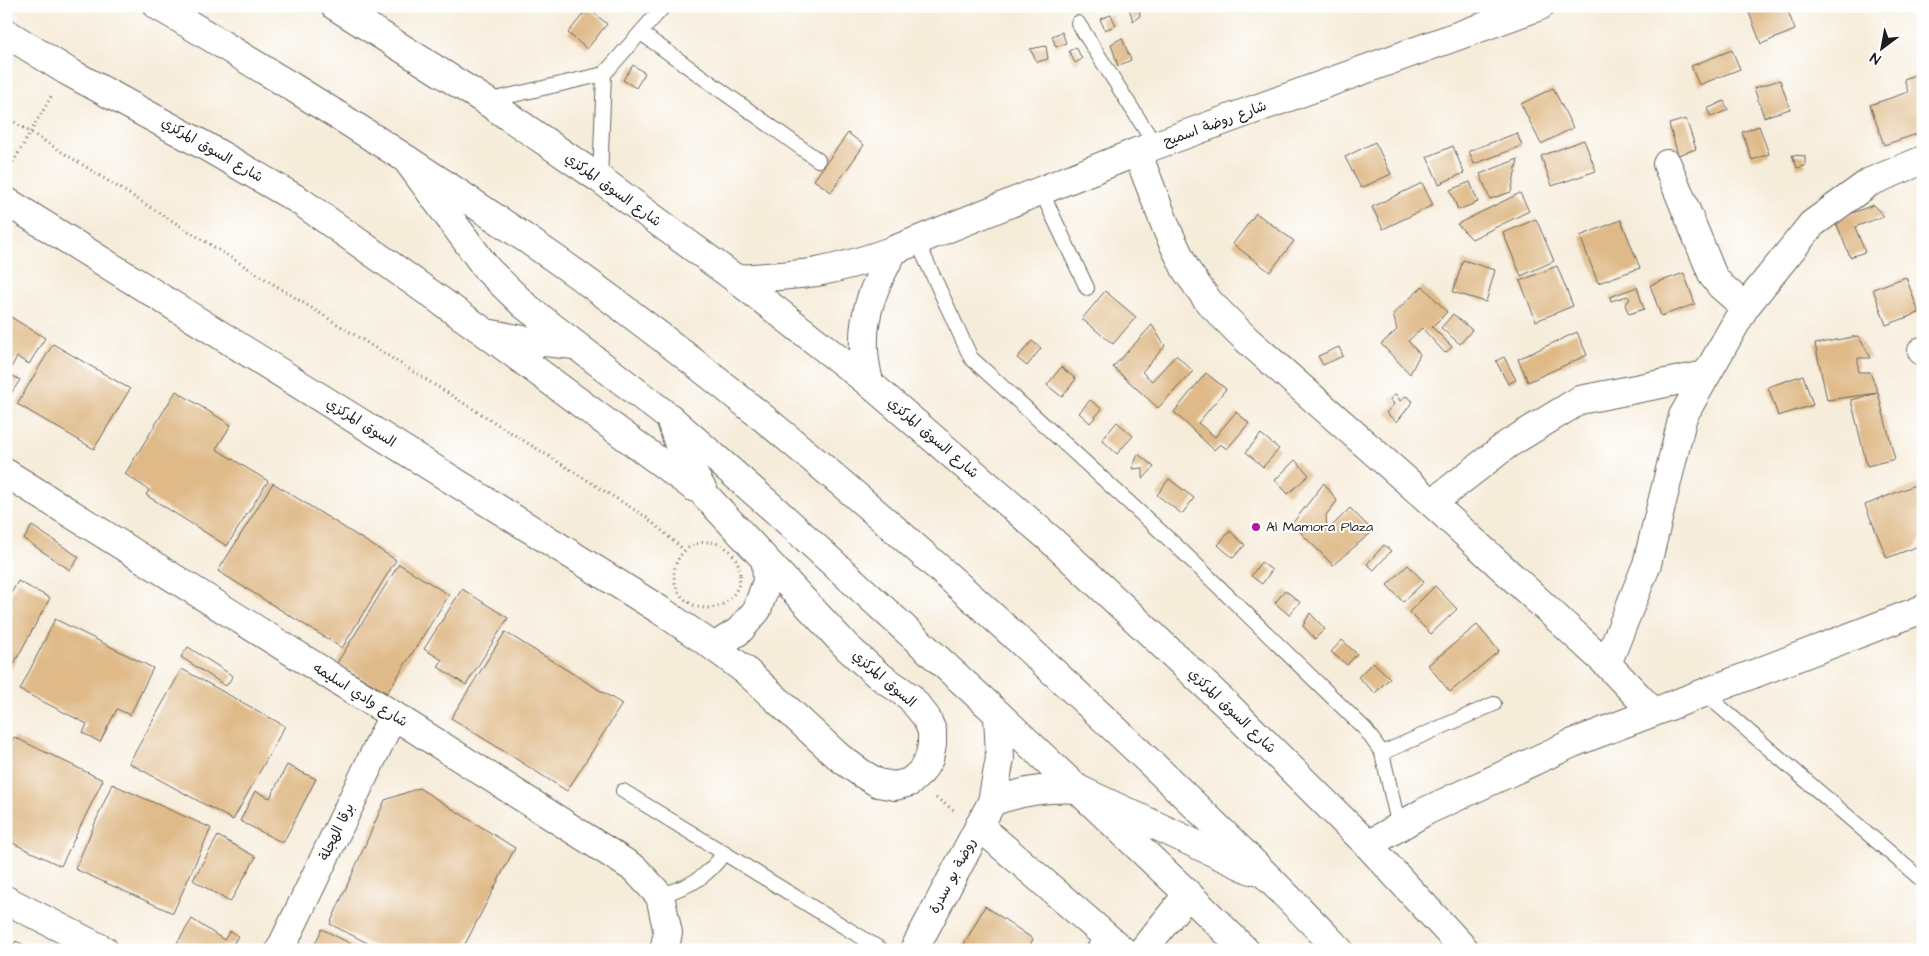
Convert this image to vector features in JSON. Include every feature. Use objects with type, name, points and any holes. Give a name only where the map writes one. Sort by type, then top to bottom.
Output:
[{"type":"street","points":[[158,6],[404,156],[558,262],[670,345],[801,448],[934,563],[1098,713],[1273,881],[1339,950]]},
{"type":"street","name":"شارع السوق المركزي","points":[[335,6],[486,101],[600,179],[736,279],[869,383],[1050,539],[1228,706],[1368,845],[1465,950]]},
{"type":"street","name":"شارع روضة اسميح","points":[[736,279],[817,272],[856,263],[906,246],[1146,149],[1512,12],[1540,6]]},
{"type":"street","name":"شارع السوق المركزي","points":[[6,33],[67,70],[207,146],[300,201],[484,331],[706,496]]},
{"type":"street","points":[[1146,149],[1168,232],[1186,270],[1209,302],[1246,339],[1432,503],[1607,664],[1653,712]]},
{"type":"street","points":[[404,156],[487,269],[524,305],[670,418],[774,509],[1078,788],[1245,950]]},
{"type":"street","points":[[1607,664],[1647,564],[1683,416],[1745,307],[1812,224],[1870,182],[1923,160]]},
{"type":"street","points":[[1667,164],[1713,276],[1721,286],[1745,307]]},
{"type":"street","name":"السوق المركزي","points":[[6,201],[660,610],[714,647],[746,672],[840,757],[861,773],[878,783],[895,786],[910,782],[921,772],[929,759],[932,731],[926,717],[910,698],[877,674],[848,648],[706,496],[682,454],[670,418]]},
{"type":"street","points":[[869,383],[864,349],[866,314],[877,281],[906,246]]},
{"type":"street","name":"شارع السوق المركزي","points":[[484,331],[523,340],[575,345]]},
{"type":"street","points":[[1432,503],[1508,444],[1580,400],[1706,375]]},
{"type":"street","name":"شارع وادي اسليمه","points":[[6,473],[636,869],[660,896],[668,933],[664,950]]},
{"type":"street","points":[[714,647],[739,631],[757,610],[767,581],[766,561]]},
{"type":"street","points":[[1368,845],[1459,795],[1573,743],[1923,608]]},
{"type":"street","name":"روضة بو سدرة","points":[[914,950],[992,802],[1000,758],[998,714]]},
{"type":"street","name":"برقا الهجلة","points":[[280,950],[393,715]]},
{"type":"street","points":[[992,802],[1013,794],[1035,789],[1056,787],[1078,788],[1273,881]]},
{"type":"street","points":[[979,826],[1106,944]]},
{"type":"street","points":[[1143,950],[1188,894]]},
{"type":"street","points":[[6,900],[104,950]]},
{"type":"lane","points":[[486,101],[604,74],[664,6]]},
{"type":"lane","points":[[1078,23],[1146,149]]},
{"type":"lane","points":[[640,33],[818,160]]},
{"type":"lane","points":[[600,179],[604,74]]},
{"type":"lane","points":[[1041,191],[1087,288]]},
{"type":"lane","points":[[906,246],[971,358],[1183,552],[1366,730],[1382,752],[1399,827]]},
{"type":"lane","points":[[1704,693],[1923,881]]},
{"type":"lane","points":[[1382,752],[1494,704]]},
{"type":"lane","points":[[623,791],[882,950]]},
{"type":"lane","points":[[660,896],[701,878],[715,865],[724,852]]},
{"type":"path","points":[[6,174],[67,70]]},
{"type":"path","points":[[6,117],[646,518],[684,550]]},
{"type":"path","points":[[711,542],[724,546],[736,559],[741,576],[736,593],[723,606],[705,610],[688,604],[676,589],[673,576],[676,561],[684,550],[697,543],[711,542]]},
{"type":"path","points":[[910,782],[979,826]]},
{"type":"building","points":[[1139,6],[1140,16],[1133,21],[1129,8]]},
{"type":"building","points":[[1757,6],[1786,6],[1795,30],[1761,44],[1748,10]]},
{"type":"building","points":[[588,8],[607,24],[587,49],[568,33]]},
{"type":"building","points":[[1111,15],[1116,25],[1105,30],[1100,19]]},
{"type":"building","points":[[1062,32],[1066,43],[1056,47],[1052,36]]},
{"type":"building","points":[[1122,38],[1131,60],[1118,66],[1111,44]]},
{"type":"building","points":[[1046,46],[1048,59],[1037,62],[1030,49]]},
{"type":"building","points":[[1076,47],[1082,59],[1075,63],[1069,51]]},
{"type":"building","points":[[1732,50],[1740,69],[1699,85],[1691,66]]},
{"type":"building","points":[[633,65],[645,73],[636,88],[623,80]]},
{"type":"building","points":[[1923,72],[1923,132],[1884,145],[1870,105],[1908,92],[1904,79]]},
{"type":"building","points":[[1780,80],[1790,109],[1764,117],[1754,88]]},
{"type":"building","points":[[1553,88],[1573,128],[1541,144],[1521,104]]},
{"type":"building","points":[[1724,101],[1728,110],[1711,117],[1707,109]]},
{"type":"building","points":[[1686,119],[1696,149],[1678,155],[1669,124]]},
{"type":"building","points":[[1759,126],[1769,154],[1752,160],[1742,132]]},
{"type":"building","points":[[848,133],[864,145],[831,192],[814,180]]},
{"type":"building","points":[[1517,133],[1522,146],[1474,164],[1469,151]]},
{"type":"building","points":[[1584,140],[1596,171],[1552,186],[1541,156]]},
{"type":"building","points":[[1375,142],[1391,174],[1361,188],[1345,157]]},
{"type":"building","points":[[1453,146],[1464,173],[1439,184],[1427,157]]},
{"type":"building","points":[[1792,155],[1805,156],[1805,166],[1797,168]]},
{"type":"building","points":[[1518,159],[1511,192],[1490,199],[1480,174]]},
{"type":"building","points":[[1470,182],[1478,202],[1458,210],[1450,190]]},
{"type":"building","points":[[1422,183],[1433,205],[1383,229],[1372,207]]},
{"type":"building","points":[[1520,193],[1529,211],[1472,239],[1457,224]]},
{"type":"building","points":[[1873,205],[1884,216],[1855,227],[1865,252],[1850,257],[1835,220]]},
{"type":"building","points":[[1256,213],[1294,241],[1270,272],[1233,244]]},
{"type":"building","points":[[1536,219],[1554,261],[1521,276],[1503,233]]},
{"type":"building","points":[[1621,220],[1640,268],[1598,283],[1580,236]]},
{"type":"building","points":[[1463,260],[1495,270],[1486,302],[1453,292]]},
{"type":"building","points":[[1557,266],[1573,306],[1536,321],[1520,281]]},
{"type":"building","points":[[1684,273],[1695,304],[1661,316],[1650,285]]},
{"type":"building","points":[[1906,277],[1919,313],[1886,325],[1873,289]]},
{"type":"building","points":[[1423,286],[1447,312],[1432,327],[1452,347],[1445,353],[1422,328],[1408,341],[1420,354],[1410,374],[1381,344],[1397,330],[1393,314]]},
{"type":"building","points":[[1637,287],[1644,309],[1629,314],[1625,305],[1630,299],[1627,296],[1611,301],[1610,297]]},
{"type":"building","points":[[1105,291],[1136,317],[1113,344],[1082,319]]},
{"type":"building","points":[[6,314],[45,338],[29,364],[17,357],[8,373],[20,380],[6,401]]},
{"type":"building","points":[[1453,314],[1472,330],[1460,344],[1441,328]]},
{"type":"building","points":[[1152,325],[1165,346],[1142,372],[1152,381],[1176,355],[1193,371],[1158,408],[1113,367]]},
{"type":"building","points":[[1577,332],[1587,355],[1528,382],[1518,359]]},
{"type":"building","points":[[1858,336],[1871,358],[1858,358],[1858,372],[1870,372],[1878,393],[1827,400],[1815,344]]},
{"type":"building","points":[[1032,341],[1041,348],[1027,366],[1017,358]]},
{"type":"building","points":[[53,344],[130,389],[94,449],[17,404]]},
{"type":"building","points":[[1339,347],[1343,356],[1323,365],[1318,356]]},
{"type":"building","points":[[1504,357],[1516,380],[1508,384],[1496,361]]},
{"type":"building","points":[[1061,367],[1076,379],[1062,397],[1047,385]]},
{"type":"building","points":[[1206,373],[1226,389],[1198,423],[1215,437],[1236,412],[1249,423],[1227,449],[1220,444],[1214,450],[1174,412]]},
{"type":"building","points":[[1803,375],[1813,405],[1778,416],[1768,387]]},
{"type":"building","points":[[176,391],[231,425],[216,449],[268,481],[227,546],[146,495],[149,490],[125,474]]},
{"type":"building","points":[[1878,393],[1895,459],[1867,466],[1851,400]]},
{"type":"building","points":[[1396,394],[1400,401],[1406,396],[1413,401],[1397,422],[1386,413],[1394,404],[1390,399]]},
{"type":"building","points":[[1090,400],[1102,409],[1090,423],[1079,413]]},
{"type":"building","points":[[1117,422],[1133,436],[1117,454],[1102,440]]},
{"type":"building","points":[[1261,434],[1279,449],[1263,467],[1246,452]]},
{"type":"building","points":[[1138,454],[1154,467],[1143,479],[1143,468],[1132,469]]},
{"type":"building","points":[[1295,460],[1309,475],[1288,494],[1275,480]]},
{"type":"building","points":[[1169,479],[1194,498],[1182,514],[1157,495]]},
{"type":"building","points":[[273,483],[396,560],[342,648],[218,571]]},
{"type":"building","points":[[1324,483],[1337,501],[1326,515],[1327,531],[1350,508],[1373,531],[1333,565],[1292,524]]},
{"type":"building","points":[[1920,483],[1923,492],[1923,536],[1916,547],[1887,558],[1865,505]]},
{"type":"building","points":[[32,526],[79,557],[70,570],[24,539]]},
{"type":"building","points":[[1230,531],[1245,545],[1233,558],[1218,545]]},
{"type":"building","points":[[1384,545],[1391,551],[1374,570],[1367,564]]},
{"type":"building","points":[[1261,562],[1272,570],[1262,584],[1251,576]]},
{"type":"building","points":[[399,564],[449,595],[387,693],[337,663]]},
{"type":"building","points":[[1408,565],[1424,582],[1403,602],[1387,585]]},
{"type":"building","points":[[18,581],[50,598],[6,678],[6,598],[8,599]]},
{"type":"building","points":[[1435,586],[1457,609],[1431,634],[1409,612]]},
{"type":"building","points":[[462,589],[508,618],[466,685],[438,667],[442,660],[424,649]]},
{"type":"building","points":[[1285,590],[1300,602],[1289,615],[1275,603]]},
{"type":"building","points":[[1310,613],[1325,629],[1315,639],[1303,626]]},
{"type":"building","points":[[55,619],[153,668],[130,715],[117,709],[100,742],[83,733],[87,724],[20,690]]},
{"type":"building","points":[[1477,625],[1499,651],[1450,692],[1428,665]]},
{"type":"building","points":[[505,632],[622,704],[567,791],[451,718]]},
{"type":"building","points":[[1342,640],[1357,654],[1347,665],[1331,652]]},
{"type":"building","points":[[188,647],[233,676],[226,686],[181,657]]},
{"type":"building","points":[[1373,662],[1390,678],[1375,693],[1358,677]]},
{"type":"building","points":[[182,669],[285,726],[233,820],[129,763]]},
{"type":"building","points":[[14,737],[103,780],[61,866],[6,840],[6,752]]},
{"type":"building","points":[[287,765],[316,779],[283,843],[240,821],[255,791],[270,798]]},
{"type":"building","points":[[112,784],[211,828],[173,913],[75,869]]},
{"type":"building","points":[[419,788],[515,848],[462,950],[381,950],[330,924],[385,800]]},
{"type":"building","points":[[218,836],[256,857],[230,902],[193,880]]},
{"type":"building","points":[[985,906],[1033,939],[1028,950],[961,950]]},
{"type":"building","points":[[192,919],[224,940],[230,931],[238,936],[234,943],[214,950],[187,950],[177,943]]},
{"type":"building","points":[[322,929],[363,950],[312,950]]},
{"type":"building","points":[[16,941],[32,950],[11,950]]},
{"type":"place","name":"Al Mamora Plaza","points":[[1256,527]]}]
